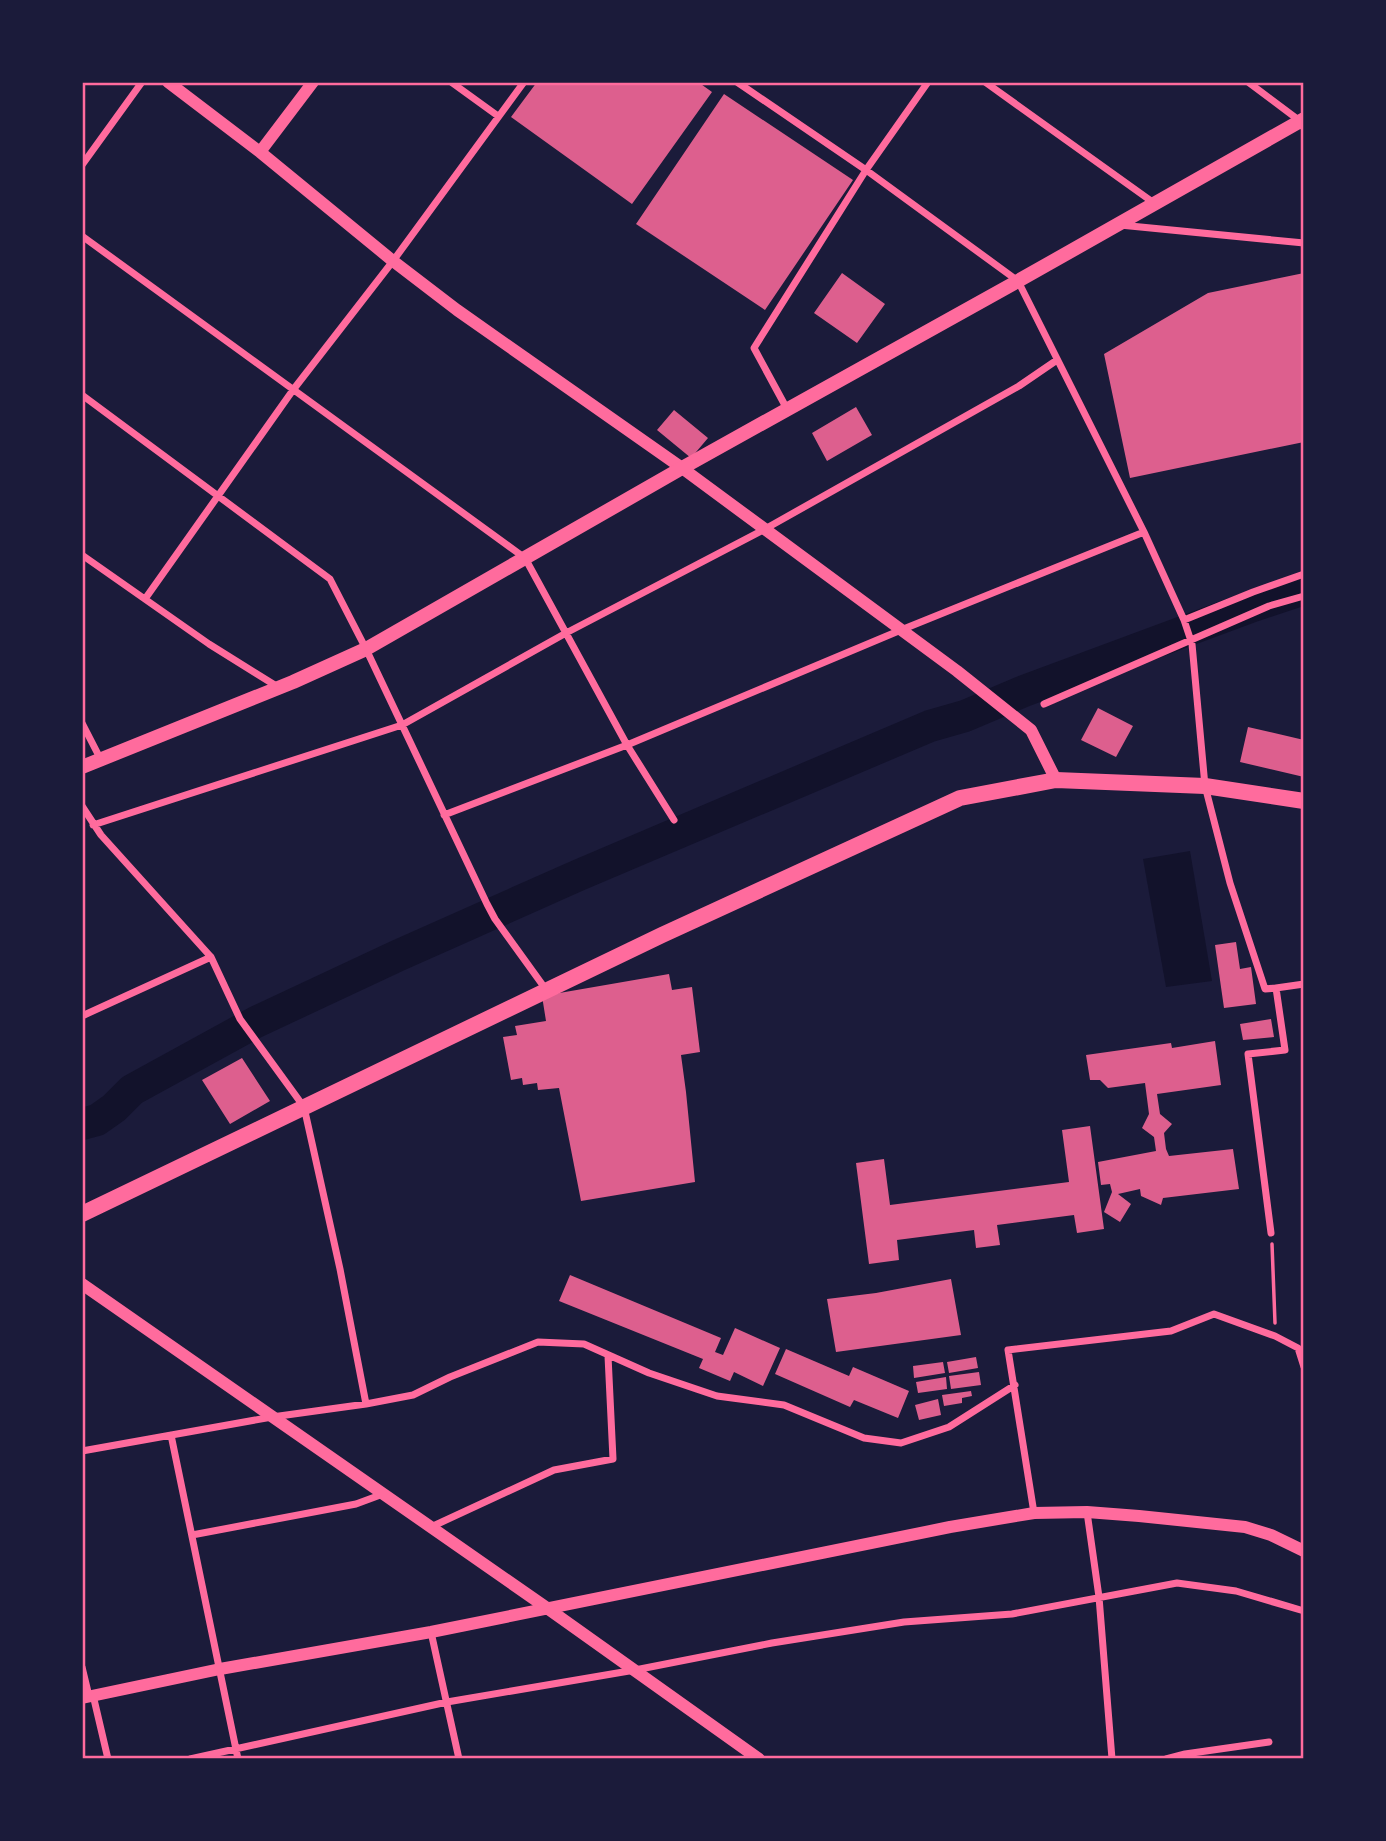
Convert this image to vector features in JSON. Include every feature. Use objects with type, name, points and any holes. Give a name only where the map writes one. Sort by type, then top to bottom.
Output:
[{"type":"main road","points":[[82,767],[279,688],[366,649],[682,468],[1303,122]]},
{"type":"main road","points":[[82,1214],[662,935],[960,798],[1056,780],[1205,786],[1304,802]]},
{"type":"street","points":[[82,165],[142,82]]},
{"type":"street","points":[[168,82],[457,310],[682,468],[1031,730],[1056,780]]},
{"type":"street","points":[[260,152],[313,82]]},
{"type":"street","points":[[451,82],[498,116]]},
{"type":"street","points":[[145,599],[293,390],[393,261],[524,82]]},
{"type":"street","points":[[737,82],[866,170],[1018,281],[1144,532],[1191,640],[1205,786],[1230,883],[1265,989],[1304,984]]},
{"type":"street","points":[[787,409],[754,348],[866,170],[928,82]]},
{"type":"street","points":[[985,82],[1155,203]]},
{"type":"street","points":[[1248,82],[1303,122]]},
{"type":"street","points":[[1117,225],[1304,243]]},
{"type":"street","points":[[82,236],[525,558],[627,745],[674,820]]},
{"type":"street","points":[[93,825],[402,725],[566,633],[765,529],[1019,386],[1057,360]]},
{"type":"street","points":[[82,395],[330,579],[487,904],[547,991]]},
{"type":"street","points":[[444,815],[627,745],[1144,532]]},
{"type":"street","points":[[82,555],[209,644],[279,688]]},
{"type":"street","points":[[1184,620],[1304,574]]},
{"type":"street","points":[[1044,704],[1269,606],[1304,596]]},
{"type":"street","points":[[82,723],[101,760]]},
{"type":"street","points":[[82,806],[93,825],[211,957],[240,1018],[304,1107],[340,1269],[366,1404]]},
{"type":"street","points":[[82,1016],[211,957]]},
{"type":"street","points":[[1271,1233],[1248,1054],[1285,1050],[1276,988]]},
{"type":"street","points":[[82,1284],[759,1759]]},
{"type":"street","points":[[1034,1513],[1008,1350],[1171,1331],[1213,1314],[1275,1336],[1301,1350],[1304,1367]]},
{"type":"street","points":[[82,1451],[413,1395],[450,1377],[538,1342],[584,1344],[649,1373],[717,1396],[784,1405],[864,1438],[901,1443],[949,1427],[1015,1385]]},
{"type":"street","points":[[430,1527],[554,1470],[612,1459],[608,1356]]},
{"type":"street","points":[[171,1435],[238,1759]]},
{"type":"street","points":[[192,1535],[356,1504],[383,1494]]},
{"type":"street","points":[[1087,1512],[1100,1597],[1112,1759]]},
{"type":"street","points":[[88,1696],[220,1669],[431,1633],[950,1527],[1034,1513],[1087,1512],[1245,1527],[1271,1535],[1304,1551]]},
{"type":"street","points":[[190,1759],[447,1702],[772,1643],[904,1622],[1012,1614],[1177,1583],[1236,1591],[1304,1611]]},
{"type":"street","points":[[431,1633],[459,1759]]},
{"type":"street","points":[[82,1667],[88,1696],[108,1759]]},
{"type":"street","points":[[1166,1759],[1269,1742]]},
{"type":"path","points":[[1271,1233],[1275,1336]]},
{"type":"shaded area","points":[[1190,851],[1212,981],[1166,987],[1143,859]]},
{"type":"building","points":[[537,82],[698,82],[712,92],[632,204],[511,117]]},
{"type":"building","points":[[724,94],[853,180],[765,310],[636,224]]},
{"type":"building","points":[[842,273],[885,304],[857,343],[814,313]]},
{"type":"building","points":[[1304,273],[1304,442],[1130,478],[1104,354],[1208,293]]},
{"type":"building","points":[[856,407],[872,435],[827,461],[812,433]]},
{"type":"building","points":[[674,410],[708,438],[691,458],[657,430]]},
{"type":"building","points":[[1098,708],[1133,726],[1116,757],[1081,740]]},
{"type":"building","points":[[1248,727],[1304,740],[1304,777],[1240,762]]},
{"type":"building","points":[[1236,942],[1240,969],[1251,967],[1256,1004],[1224,1008],[1215,945]]},
{"type":"building","points":[[669,974],[672,990],[692,987],[700,1052],[681,1055],[695,1182],[581,1201],[559,1088],[538,1090],[537,1083],[523,1085],[522,1078],[511,1080],[503,1037],[517,1035],[515,1026],[546,1021],[542,996]]},
{"type":"building","points":[[1271,1019],[1274,1037],[1243,1040],[1240,1024]]},
{"type":"building","points":[[1215,1041],[1221,1085],[1157,1094],[1160,1114],[1172,1124],[1164,1133],[1169,1156],[1233,1149],[1239,1189],[1163,1198],[1161,1205],[1141,1196],[1140,1189],[1118,1194],[1131,1204],[1120,1222],[1104,1212],[1112,1192],[1110,1184],[1101,1185],[1098,1162],[1156,1151],[1154,1137],[1142,1128],[1149,1114],[1145,1083],[1108,1088],[1100,1080],[1090,1080],[1086,1055],[1171,1043],[1172,1048]]},
{"type":"building","points":[[242,1058],[270,1101],[230,1124],[202,1080]]},
{"type":"building","points":[[1090,1126],[1104,1229],[1077,1233],[1074,1215],[997,1225],[1000,1245],[976,1248],[974,1230],[897,1240],[899,1260],[869,1264],[856,1163],[884,1159],[890,1205],[1069,1182],[1062,1130]]},
{"type":"building","points":[[570,1275],[721,1338],[715,1352],[723,1355],[735,1328],[780,1348],[763,1386],[734,1372],[730,1381],[699,1368],[703,1359],[559,1301]]},
{"type":"building","points":[[951,1279],[961,1335],[836,1352],[827,1299]]},
{"type":"building","points":[[786,1349],[849,1376],[853,1367],[909,1391],[898,1418],[854,1400],[850,1407],[775,1374]]},
{"type":"building","points":[[976,1357],[978,1368],[949,1373],[947,1362]]},
{"type":"building","points":[[943,1362],[945,1373],[914,1378],[913,1366]]},
{"type":"building","points":[[979,1372],[981,1385],[951,1389],[949,1376]]},
{"type":"building","points":[[946,1377],[947,1389],[918,1393],[916,1382]]},
{"type":"building","points":[[971,1391],[972,1396],[962,1398],[962,1403],[944,1406],[942,1395]]},
{"type":"building","points":[[938,1399],[941,1415],[919,1420],[915,1405]]},
{"type":"waterway","points":[[82,1124],[97,1120],[132,1090],[256,1022],[579,875],[930,726],[965,716],[1024,691],[1304,589]]}]
